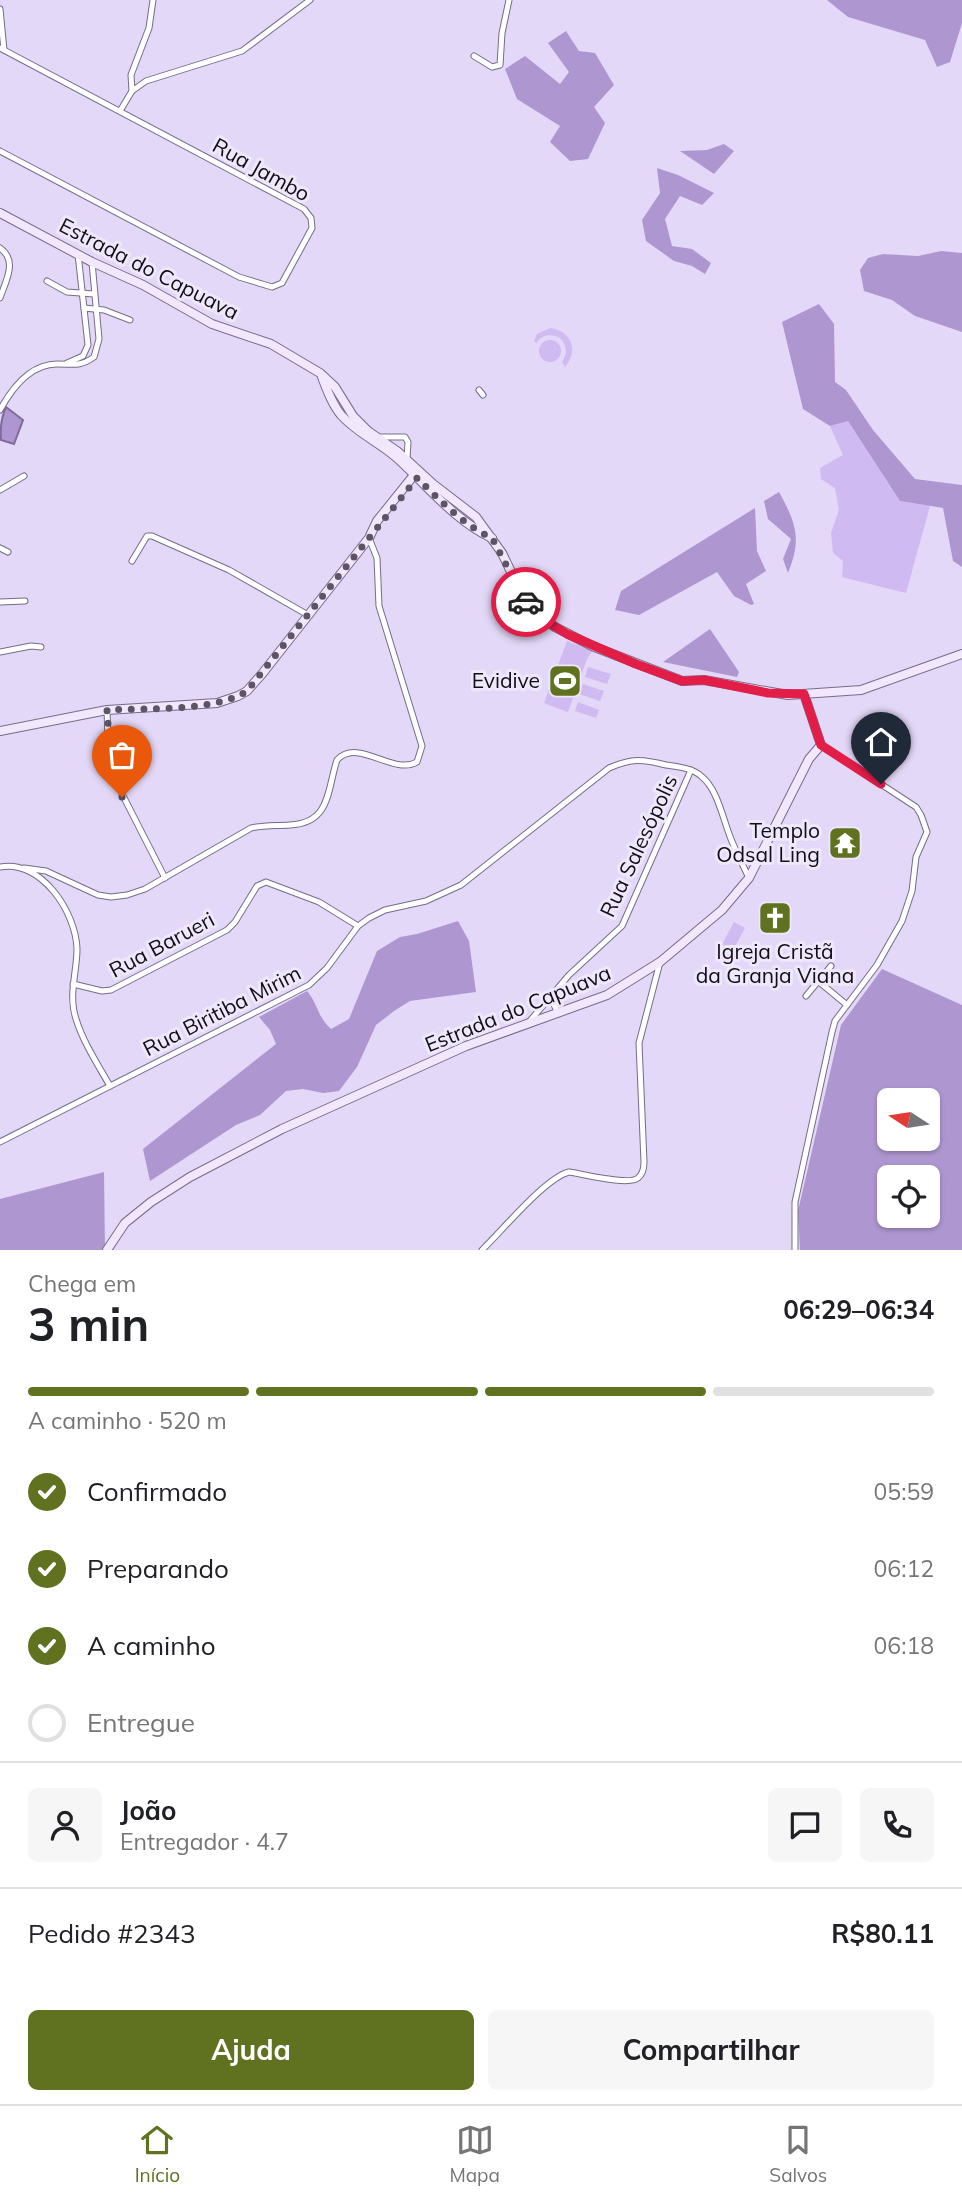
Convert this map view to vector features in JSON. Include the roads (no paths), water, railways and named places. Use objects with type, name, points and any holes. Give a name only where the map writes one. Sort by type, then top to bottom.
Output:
[{"type":"street","points":[[132,91],[131,75],[149,27],[153,0]]},
{"type":"street","points":[[120,111],[132,91],[146,80],[242,51],[310,0]]},
{"type":"street","points":[[474,56],[492,67],[500,65],[502,33],[509,0]]},
{"type":"street","points":[[0,9],[2,49]]},
{"type":"street","name":"Rua Jambo","points":[[0,151],[239,277],[272,286],[282,283],[312,228],[313,223],[308,213],[2,49]]},
{"type":"street","name":"Estrada do Capuava","points":[[0,213],[92,262],[143,285],[212,324],[271,344],[320,373],[335,387],[360,423],[407,459],[492,538],[531,609],[567,634],[682,681],[704,680],[768,693],[804,694],[861,690],[962,654]]},
{"type":"street","points":[[0,248],[8,255],[10,262],[0,298]]},
{"type":"street","points":[[64,364],[77,360],[87,351],[89,335],[78,254]]},
{"type":"street","points":[[0,410],[13,390],[42,365],[78,366],[94,357],[99,339],[92,262]]},
{"type":"street","points":[[47,281],[66,292],[94,294]]},
{"type":"street","points":[[84,309],[96,308],[130,320]]},
{"type":"street","points":[[86,319],[97,319]]},
{"type":"street","name":"Estrada do Capuava","points":[[320,373],[339,413],[469,517]]},
{"type":"street","points":[[339,413],[343,407],[348,407]]},
{"type":"street","points":[[377,438],[403,436],[408,442],[407,459]]},
{"type":"street","points":[[0,490],[24,476]]},
{"type":"street","points":[[0,731],[107,710],[217,703],[247,691],[369,538],[377,521],[415,476]]},
{"type":"street","points":[[132,561],[143,539],[152,536],[229,570],[307,615]]},
{"type":"street","points":[[0,867],[46,871],[98,895],[127,895],[145,889],[251,828],[262,825],[303,824],[313,819],[326,804],[337,760],[346,753],[407,766],[417,762],[422,746],[379,606],[377,558],[369,538]]},
{"type":"street","points":[[0,548],[8,552]]},
{"type":"street","points":[[0,602],[26,601]]},
{"type":"street","points":[[0,652],[31,646],[41,647]]},
{"type":"street","points":[[795,1250],[794,1220],[799,1181],[835,1021],[877,965],[909,905],[914,865],[925,838],[926,826],[916,807],[821,745],[804,694]]},
{"type":"street","points":[[107,710],[111,764],[116,782],[165,878]]},
{"type":"street","name":"Estrada do Capuava","points":[[107,1250],[125,1223],[150,1202],[220,1161],[282,1129],[466,1046],[607,995],[660,962],[722,910],[749,878],[809,759],[821,745]]},
{"type":"street","name":"Rua Biritiba Mirim","points":[[0,1142],[309,985],[327,968],[358,926],[385,910],[426,901],[461,885],[609,768],[633,759],[691,770]]},
{"type":"street","points":[[691,770],[708,783],[749,878]]},
{"type":"street","name":"Rua Salesópolis","points":[[528,1024],[550,995],[622,926],[691,770]]},
{"type":"street","points":[[24,868],[43,881],[61,904],[75,932],[75,1017],[110,1086]]},
{"type":"street","points":[[43,881],[46,871]]},
{"type":"street","name":"Rua Barueri","points":[[73,984],[102,991],[110,990],[218,936],[235,922],[257,886],[266,882],[273,882],[319,902],[358,926]]},
{"type":"street","points":[[482,1250],[548,1184],[564,1174],[569,1172],[628,1182],[641,1174],[644,1162],[639,1043],[660,962]]},
{"type":"street","points":[[806,996],[831,966]]},
{"type":"street","points":[[818,981],[847,1005]]},
{"type":"street","points":[[550,995],[558,1014]]},
{"type":"place","name":"Evidive","points":[[565,681]]},
{"type":"place","name":"Templo Odsal Ling","points":[[845,843]]},
{"type":"place","name":"Igreja Cristã da Granja Viana","points":[[775,918]]}]
